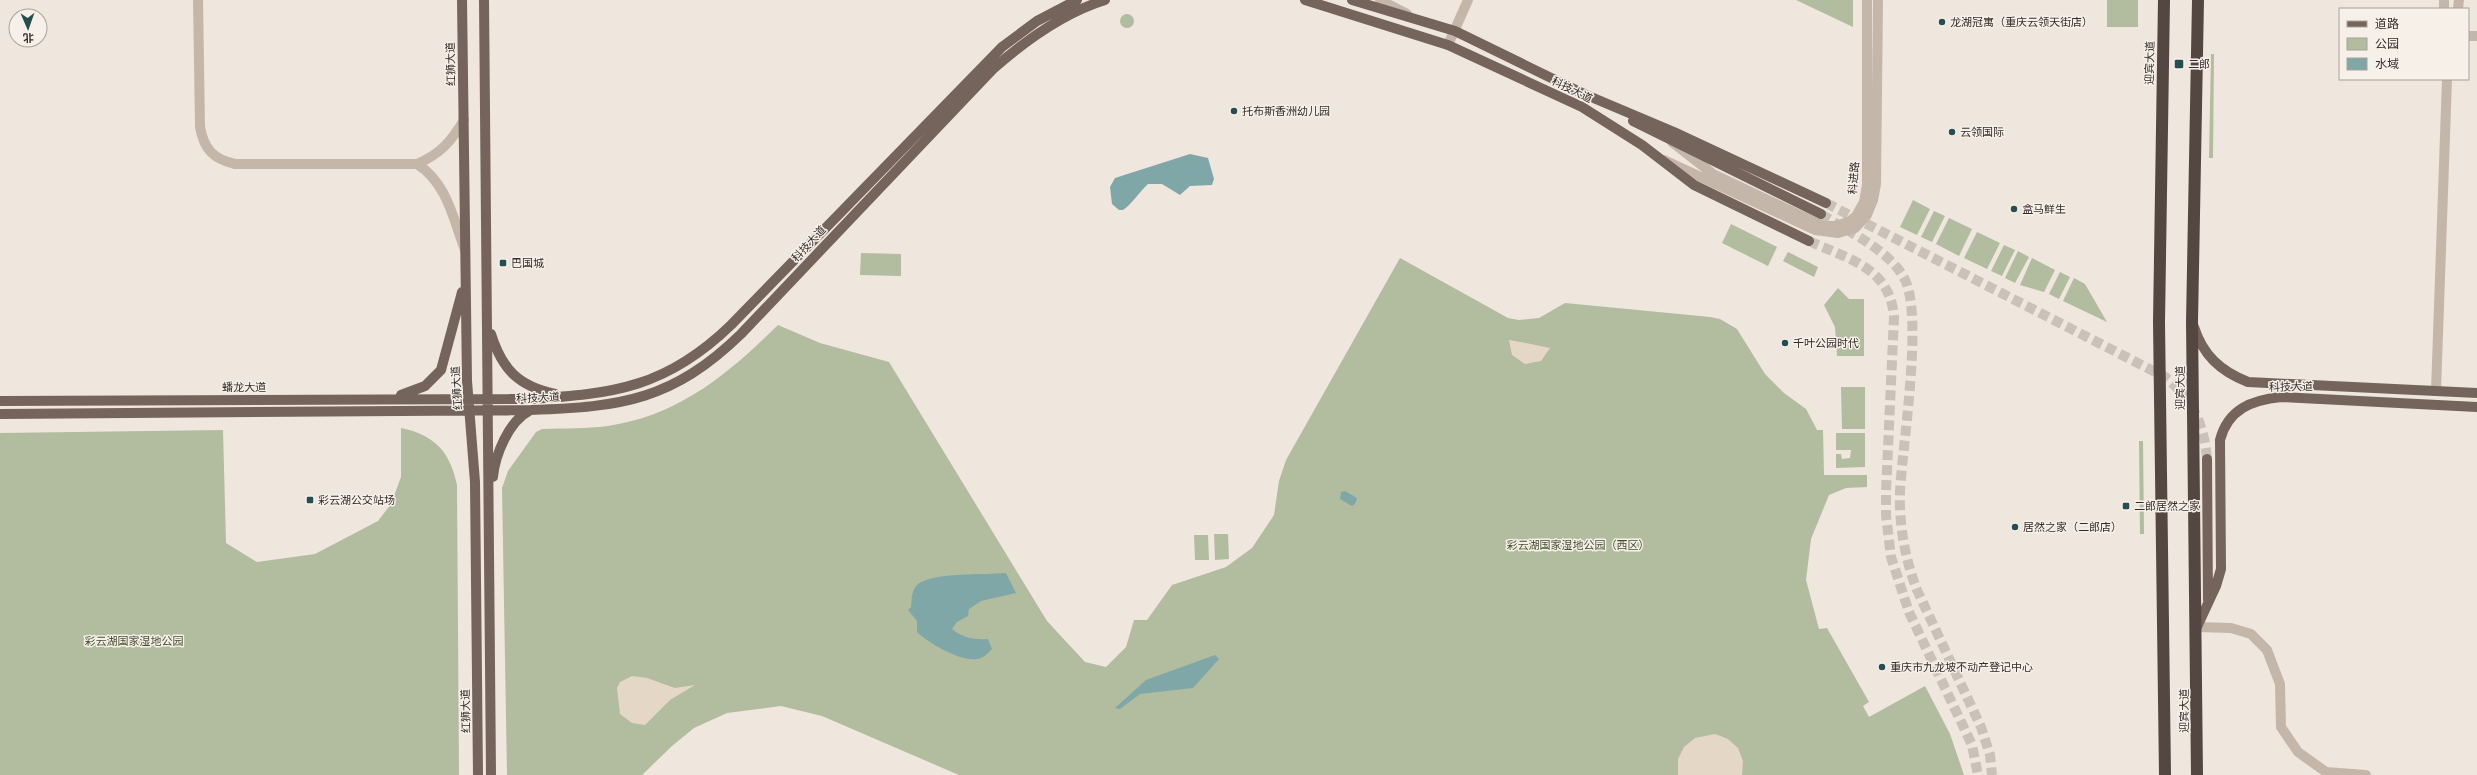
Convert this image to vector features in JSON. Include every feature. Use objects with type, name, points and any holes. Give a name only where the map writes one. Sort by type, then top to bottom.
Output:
[{"type":"highway","name":"迎宾大道","points":[[2164,0],[2159,322],[2166,771]]},
{"type":"highway","name":"迎宾大道","points":[[2197,775],[2197,627],[2192,322],[2198,0]]},
{"type":"main road","name":"红狮大道","points":[[462,0],[465,280],[469,399],[475,482],[478,775]]},
{"type":"main road","points":[[484,0],[491,775]]},
{"type":"main road","name":"科技大道","points":[[488,399],[567,397],[630,387],[685,363],[708,347],[985,62],[1037,21],[1077,0]]},
{"type":"main road","name":"科技大道","points":[[488,411],[603,406],[633,400],[662,390],[693,374],[711,362],[740,334],[993,69],[1042,30],[1077,11],[1105,0]]},
{"type":"main road","name":"科技大道","points":[[1306,0],[1448,45],[1589,111],[1655,155],[1702,190],[1809,241]]},
{"type":"main road","name":"科技大道","points":[[1352,0],[1455,31],[1584,94],[1674,132],[1826,203]]},
{"type":"main road","points":[[1584,94],[1670,141],[1821,214]]},
{"type":"main road","points":[[385,399],[425,386],[441,370],[465,280]]},
{"type":"main road","name":"科技大道","points":[[2192,322],[2199,342],[2209,358],[2229,374],[2248,382],[2477,393]]},
{"type":"main road","points":[[488,323],[497,352],[508,369],[535,389],[567,397]]},
{"type":"main road","name":"科技大道","points":[[2197,627],[2220,578],[2220,440],[2223,429],[2236,411],[2257,401],[2281,397],[2477,407]]},
{"type":"main road","name":"蟠龙大道","points":[[0,401],[488,399]]},
{"type":"main road","points":[[488,565],[492,486],[496,463],[517,419],[531,410]]},
{"type":"main road","points":[[0,414],[488,411]]},
{"type":"main road","name":"科技大道","points":[[2206,459],[2208,604]]},
{"type":"street","points":[[198,0],[200,127],[202,141],[209,152],[221,161],[235,164],[417,164],[442,151],[453,140],[464,120]]},
{"type":"street","points":[[1380,0],[1417,19]]},
{"type":"street","points":[[1448,45],[1468,0]]},
{"type":"street","name":"科进路","points":[[1670,141],[1697,164],[1713,174],[1817,224],[1837,226],[1850,221],[1860,210],[1867,184],[1867,0]]},
{"type":"street","points":[[1655,155],[1815,230],[1838,233],[1855,228],[1867,215],[1875,188],[1878,0]]},
{"type":"street","points":[[2436,391],[2447,80]]},
{"type":"street","points":[[417,164],[429,171],[445,194],[465,252]]},
{"type":"street","points":[[2197,627],[2231,628],[2251,634],[2267,650],[2280,684],[2281,727],[2298,752],[2326,772],[2366,775]]},
{"type":"green space","points":[[1796,0],[1853,0],[1853,27]]},
{"type":"green space","points":[[2107,0],[2138,0],[2138,27],[2107,27]]},
{"type":"green space","points":[[1127,14],[1132,16],[1134,21],[1132,26],[1127,28],[1122,26],[1120,21],[1122,16]]},
{"type":"green space","points":[[2211,54],[2214,54],[2213,158],[2209,158]]},
{"type":"green space","points":[[1913,200],[1930,209],[1917,235],[1900,227]]},
{"type":"green space","points":[[1934,211],[1945,216],[1932,242],[1921,237]]},
{"type":"green space","points":[[1949,218],[1972,229],[1959,256],[1936,244]]},
{"type":"green space","points":[[1731,224],[1777,247],[1768,266],[1722,243]]},
{"type":"green space","points":[[1977,232],[2000,243],[1987,269],[1964,258]]},
{"type":"green space","points":[[2004,245],[2015,250],[2002,276],[1991,271]]},
{"type":"green space","points":[[2018,251],[2029,257],[2015,283],[2005,278]]},
{"type":"green space","points":[[1788,252],[1818,267],[1814,277],[1783,261]]},
{"type":"green space","points":[[861,253],[901,254],[901,276],[860,275]]},
{"type":"green space","name":"彩云湖国家湿地公园（西区）","points":[[1400,258],[1508,318],[1519,320],[1539,318],[1565,303],[1710,317],[1720,319],[1737,329],[1765,374],[1784,393],[1806,409],[1817,430],[1823,430],[1824,475],[1867,475],[1867,487],[1846,488],[1829,495],[1811,539],[1806,580],[1819,629],[1827,628],[1869,702],[1863,706],[1869,717],[1925,686],[1950,734],[1964,775],[959,775],[822,716],[781,706],[727,713],[694,728],[672,746],[642,775],[507,775],[502,488],[508,471],[536,432],[542,429],[608,426],[634,421],[658,412],[701,390],[721,376],[778,325],[820,343],[889,362],[1047,621],[1085,662],[1106,667],[1126,647],[1134,620],[1147,620],[1172,585],[1226,567],[1252,548],[1274,515],[1279,481],[1286,460]]},
{"type":"green space","points":[[2032,258],[2055,270],[2044,292],[2020,285]]},
{"type":"green space","points":[[2060,272],[2070,277],[2059,299],[2049,294]]},
{"type":"green space","points":[[2074,278],[2085,284],[2107,322],[2063,301]]},
{"type":"green space","points":[[1838,288],[1849,299],[1864,299],[1864,356],[1837,356],[1835,327],[1824,305]]},
{"type":"green space","points":[[1841,387],[1865,387],[1865,429],[1842,429]]},
{"type":"green space","name":"彩云湖国家湿地公园","points":[[401,428],[423,435],[432,440],[439,447],[450,463],[457,485],[459,775],[0,775],[0,433],[223,430],[226,543],[257,562],[315,554],[378,521],[391,504],[401,477]]},
{"type":"green space","points":[[1836,433],[1865,433],[1865,467],[1836,468],[1836,454],[1841,454],[1842,459],[1850,458],[1851,450],[1836,450]]},
{"type":"green space","points":[[2139,441],[2143,441],[2144,534],[2140,534]]},
{"type":"green space","points":[[1214,534],[1228,534],[1229,559],[1215,560]]},
{"type":"green space","points":[[1194,535],[1208,535],[1209,560],[1195,560]]},
{"type":"shaded area","points":[[1509,340],[1550,348],[1541,361],[1525,364],[1512,355]]},
{"type":"shaded area","points":[[632,676],[647,678],[675,688],[695,685],[670,700],[645,725],[632,723],[620,714],[617,688],[620,682]]},
{"type":"shaded area","points":[[1715,734],[1728,739],[1738,748],[1743,761],[1742,775],[1678,775],[1678,759],[1684,747],[1695,738]]},
{"type":"water","points":[[1190,154],[1208,158],[1214,179],[1212,185],[1190,186],[1180,195],[1162,184],[1148,184],[1123,210],[1119,210],[1112,204],[1110,187],[1115,178]]},
{"type":"water","points":[[1345,491],[1357,498],[1355,504],[1352,506],[1340,499],[1341,492]]},
{"type":"water","points":[[1006,573],[1016,593],[981,601],[969,609],[968,616],[957,622],[952,629],[969,638],[988,639],[992,649],[984,657],[977,659],[962,658],[945,651],[917,632],[917,621],[908,610],[911,607],[913,592],[918,584],[926,580],[947,576]]},
{"type":"water","points":[[1215,655],[1219,659],[1193,688],[1140,694],[1120,709],[1115,708],[1146,680]]},
{"type":"tunnel","points":[[1826,203],[2165,377],[2183,394],[2195,413],[2203,434],[2207,459]]},
{"type":"tunnel","points":[[1821,214],[1866,241],[1887,257],[1903,276],[1909,293],[1912,318],[1912,347],[1908,412],[1900,492],[1902,529],[1906,554],[1917,590],[1981,727],[1990,755],[1992,775]]},
{"type":"tunnel","points":[[1809,241],[1865,267],[1876,276],[1885,287],[1891,300],[1894,317],[1886,492],[1886,515],[1891,557],[1909,612],[1972,745],[1978,775]]},
{"type":"place","name":"龙湖冠寓（重庆云领天街店）","points":[[1942,22]]},
{"type":"place","name":"二郎","points":[[2179,64]]},
{"type":"place","name":"托布斯香洲幼儿园","points":[[1234,111]]},
{"type":"place","name":"云领国际","points":[[1952,132]]},
{"type":"place","name":"盒马鲜生","points":[[2014,209]]},
{"type":"place","name":"巴国城","points":[[503,263]]},
{"type":"place","name":"千叶公园时代","points":[[1785,343]]},
{"type":"place","name":"彩云湖公交站场","points":[[310,500]]},
{"type":"place","name":"二郎居然之家","points":[[2126,506]]},
{"type":"place","name":"居然之家（二郎店）","points":[[2015,527]]},
{"type":"place","name":"重庆市九龙坡不动产登记中心","points":[[1882,667]]}]
